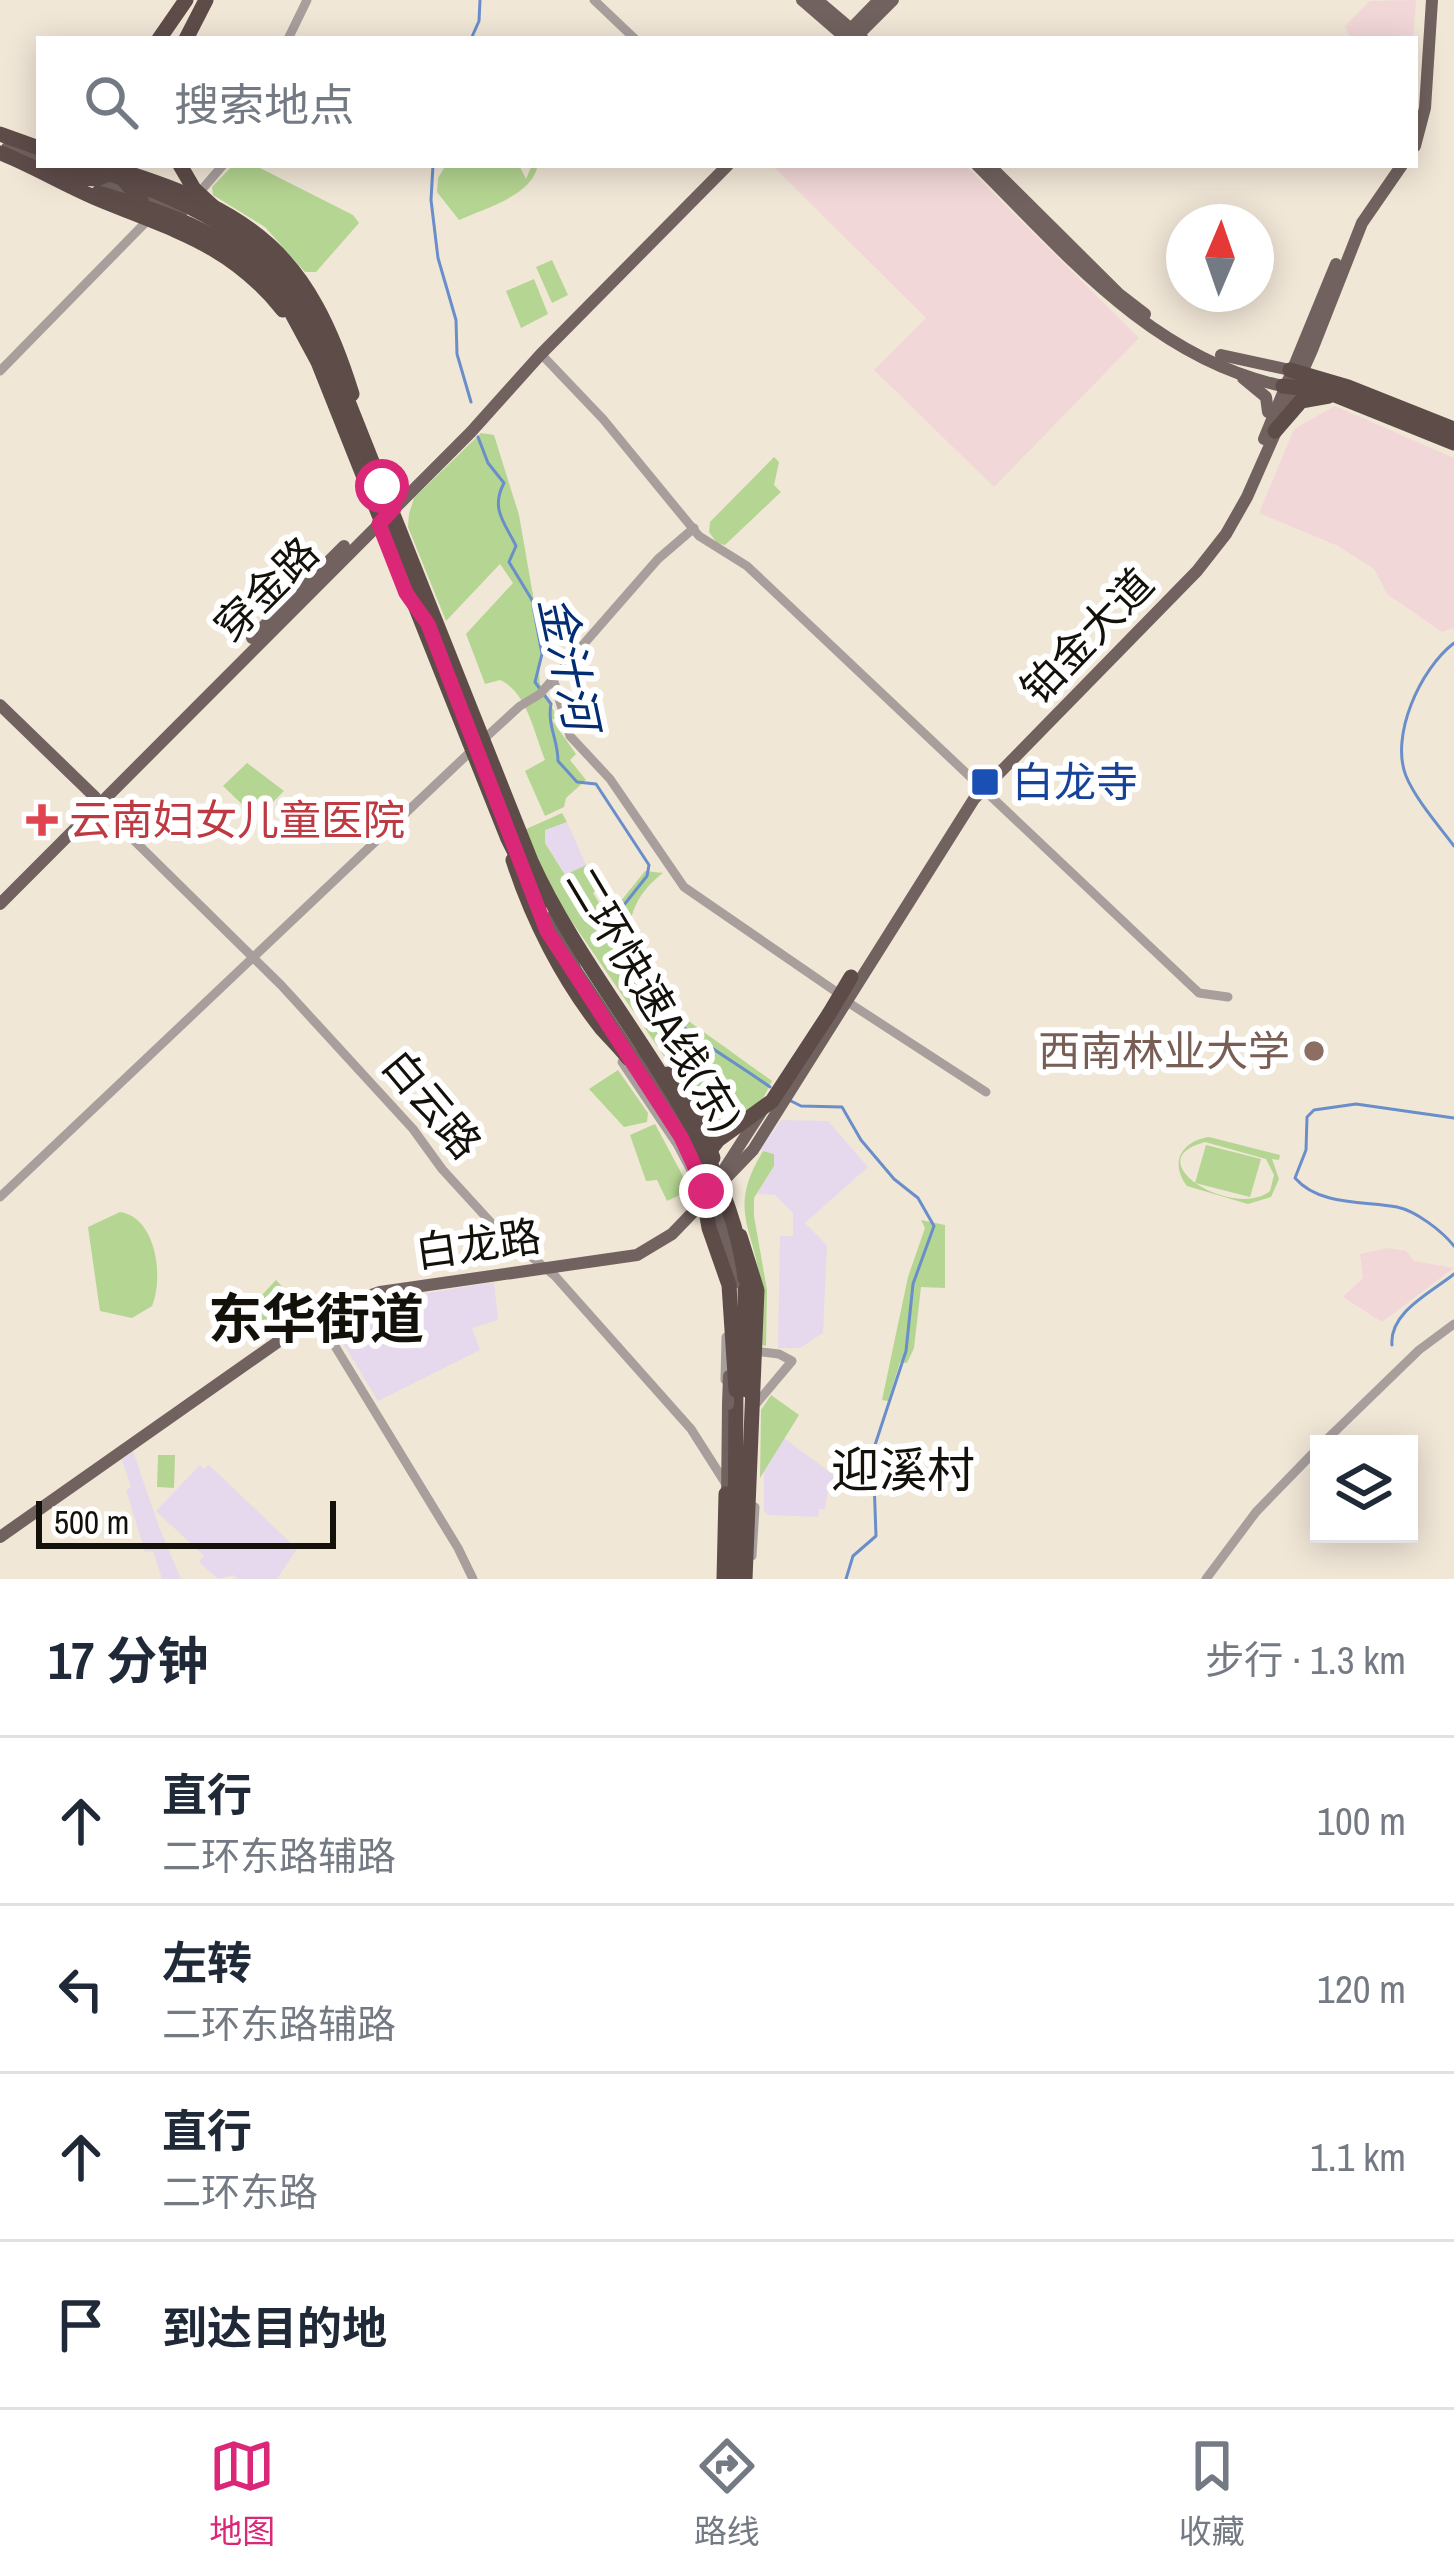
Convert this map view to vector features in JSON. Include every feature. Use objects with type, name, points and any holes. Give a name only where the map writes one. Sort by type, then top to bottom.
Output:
[{"type":"highway","points":[[165,36],[190,0]]},
{"type":"highway","points":[[191,35],[207,0]]},
{"type":"highway","points":[[0,131],[36,141]]},
{"type":"highway","points":[[0,151],[31,159]]},
{"type":"highway","points":[[0,151],[36,167]]},
{"type":"highway","points":[[38,168],[86,189],[175,216],[248,260],[279,292],[303,328],[372,479]]},
{"type":"highway","points":[[46,168],[96,198],[213,246]]},
{"type":"highway","points":[[54,168],[84,180],[124,168]]},
{"type":"highway","points":[[94,168],[206,213],[242,238],[277,271],[322,339],[529,904],[567,976],[628,1058]]},
{"type":"highway","points":[[110,168],[180,190],[227,213],[272,249],[311,296],[334,339],[345,399]]},
{"type":"highway","points":[[119,168],[141,200],[252,276],[287,316],[354,440]]},
{"type":"highway","points":[[182,168],[201,196],[261,245],[300,288],[328,336],[372,479]]},
{"type":"highway","points":[[1292,379],[1454,443]]},
{"type":"highway","points":[[1292,379],[1454,428]]},
{"type":"highway","points":[[1271,428],[1304,399],[1339,396]]},
{"type":"highway","name":"二环快速A线(东)","points":[[372,479],[523,843],[570,937],[698,1137],[733,1220],[747,1308],[735,1578]]},
{"type":"highway","points":[[505,830],[550,921],[681,1128],[706,1176],[734,1268],[735,1578]]},
{"type":"highway","points":[[523,843],[671,1087],[698,1119],[720,1183]]},
{"type":"highway","points":[[733,1400],[728,1285],[706,1217],[700,1176],[705,1156],[718,1140],[778,1093],[851,977]]},
{"type":"highway","points":[[734,1222],[757,1291],[735,1578]]},
{"type":"highway","points":[[726,1485],[735,1578]]},
{"type":"main road","points":[[802,0],[850,36]]},
{"type":"main road","points":[[818,0],[850,36]]},
{"type":"main road","points":[[852,36],[879,0]]},
{"type":"main road","points":[[852,36],[893,0]]},
{"type":"main road","points":[[1418,99],[1428,0]]},
{"type":"main road","points":[[1418,135],[1425,108],[1428,0]]},
{"type":"main road","points":[[63,168],[181,214],[250,257],[298,311],[345,399]]},
{"type":"main road","points":[[108,168],[193,202],[254,248],[305,317],[345,399]]},
{"type":"main road","name":"穿金路","points":[[0,899],[721,168]]},
{"type":"main road","name":"穿金路","points":[[393,504],[721,168]]},
{"type":"main road","points":[[979,168],[1128,311],[1186,348],[1234,369],[1292,379]]},
{"type":"main road","points":[[992,168],[1119,294],[1149,316],[1223,356],[1292,379]]},
{"type":"main road","name":"铂金大道","points":[[759,1126],[979,787],[1212,554],[1238,515],[1271,428],[1368,211],[1396,168]]},
{"type":"main road","points":[[1234,369],[1266,397],[1271,428]]},
{"type":"main road","points":[[399,548],[518,844],[576,970],[687,1148],[714,1214],[729,1292],[735,1578]]},
{"type":"main road","points":[[429,624],[542,920],[610,1038]]},
{"type":"main road","name":"白云路","points":[[0,708],[95,801]]},
{"type":"main road","name":"铂金大道","points":[[842,997],[912,890]]},
{"type":"main road","points":[[556,923],[579,958]]},
{"type":"main road","points":[[598,1023],[628,1058]]},
{"type":"main road","name":"白龙路","points":[[0,1535],[316,1315],[380,1292],[625,1253],[649,1245],[720,1183],[759,1126]]},
{"type":"main road","name":"白龙路","points":[[0,1535],[314,1311],[379,1288],[544,1266]]},
{"type":"main road","points":[[726,1485],[733,1448]]},
{"type":"street","points":[[289,36],[307,0]]},
{"type":"street","points":[[594,0],[632,36]]},
{"type":"street","points":[[199,193],[220,168]]},
{"type":"street","points":[[0,371],[147,220]]},
{"type":"street","points":[[542,354],[710,546],[747,566],[1202,995],[1228,997]]},
{"type":"street","points":[[345,399],[354,440]]},
{"type":"street","points":[[345,399],[354,440]]},
{"type":"street","points":[[372,479],[393,504],[405,590],[429,624]]},
{"type":"street","points":[[372,479],[377,520],[424,583],[429,624]]},
{"type":"street","points":[[485,738],[541,692],[658,559],[694,528]]},
{"type":"street","points":[[553,678],[570,736],[610,779],[689,893],[986,1092]]},
{"type":"street","points":[[0,1197],[470,753]]},
{"type":"street","name":"白云路","points":[[95,801],[254,957],[413,1129],[487,1219],[544,1266],[668,1402],[726,1485]]},
{"type":"street","points":[[579,958],[671,1087],[720,1183],[746,1280],[746,1419]]},
{"type":"street","points":[[628,1058],[704,1200],[724,1285],[723,1445],[733,1448],[756,1488],[754,1544],[735,1578]]},
{"type":"street","points":[[698,1119],[725,1137],[740,1137],[759,1126]]},
{"type":"street","points":[[316,1315],[473,1579]]},
{"type":"street","points":[[1334,1435],[1419,1350],[1454,1327]]},
{"type":"street","points":[[733,1448],[746,1419],[792,1361],[779,1354],[747,1351]]},
{"type":"street","points":[[707,1453],[733,1448]]},
{"type":"street","points":[[1209,1579],[1310,1460]]},
{"type":"shaded area","points":[[1416,0],[1413,36],[1350,36],[1345,26],[1370,1]]},
{"type":"shaded area","points":[[775,168],[968,168],[1139,338],[994,487],[874,370],[926,318]]},
{"type":"shaded area","points":[[1335,406],[1454,458],[1454,628],[1442,632],[1387,594],[1374,569],[1338,546],[1259,513],[1294,429]]},
{"type":"shaded area","points":[[567,822],[586,865],[566,876],[545,843],[545,830]]},
{"type":"shaded area","points":[[781,1120],[828,1121],[868,1167],[805,1223],[827,1245],[823,1333],[800,1348],[778,1348],[780,1236],[793,1236],[793,1213],[775,1195],[757,1194],[774,1166],[774,1154],[760,1150]]},
{"type":"shaded area","points":[[1388,1248],[1406,1251],[1414,1261],[1454,1268],[1382,1322],[1343,1297],[1363,1278],[1360,1254]]},
{"type":"shaded area","points":[[494,1282],[498,1320],[472,1328],[480,1350],[378,1401],[337,1333],[333,1316],[410,1296]]},
{"type":"shaded area","points":[[784,1438],[844,1483],[828,1491],[825,1509],[819,1509],[818,1517],[764,1511],[764,1471]]},
{"type":"shaded area","points":[[133,1451],[181,1579],[162,1579],[153,1551],[145,1552],[122,1460]]},
{"type":"shaded area","points":[[200,1465],[204,1469],[209,1465],[297,1549],[277,1579],[237,1579],[233,1575],[218,1579],[199,1562],[204,1556],[156,1511]]},
{"type":"green space","points":[[230,168],[260,168],[353,215],[359,223],[316,272],[305,272],[265,227],[213,195],[212,187]]},
{"type":"green space","points":[[444,168],[520,168],[526,179],[531,168],[537,168],[517,193],[459,220],[437,192]]},
{"type":"green space","points":[[552,260],[568,295],[552,303],[536,267]]},
{"type":"green space","points":[[534,279],[548,314],[521,328],[506,291]]},
{"type":"green space","points":[[481,433],[494,435],[519,515],[543,653],[541,686],[557,717],[552,720],[576,754],[570,760],[586,780],[566,798],[564,807],[545,816],[525,771],[545,760],[528,714],[509,686],[500,680],[485,684],[466,634],[513,583],[500,564],[446,621],[408,527],[414,498]]},
{"type":"green space","points":[[774,457],[779,462],[774,485],[781,492],[725,545],[717,543],[709,532],[710,522]]},
{"type":"green space","points":[[247,763],[284,791],[267,808],[258,799],[247,809],[223,786]]},
{"type":"green space","points":[[562,813],[567,822],[545,830],[545,843],[565,875],[586,865],[599,888],[593,893],[608,917],[645,871],[663,873],[648,886],[632,916],[631,949],[644,981],[662,1003],[772,1081],[755,1114],[727,1133],[712,1126],[557,900],[524,830]]},
{"type":"green space","points":[[618,1070],[648,1113],[647,1122],[624,1127],[589,1089]]},
{"type":"green space","points":[[655,1124],[685,1180],[680,1195],[667,1201],[657,1180],[646,1181],[630,1135]]},
{"type":"green space","points":[[1209,1137],[1280,1155],[1279,1160],[1272,1159],[1279,1179],[1271,1197],[1248,1204],[1187,1186],[1179,1161],[1185,1148]],"holes":[[[1205,1142],[1266,1159],[1274,1175],[1270,1191],[1254,1198],[1215,1193],[1185,1174],[1180,1162],[1186,1151]]]},
{"type":"green space","points":[[1206,1145],[1261,1159],[1250,1197],[1195,1183]]},
{"type":"green space","points":[[763,1151],[774,1154],[774,1166],[754,1198],[767,1290],[766,1346],[761,1345],[761,1288],[745,1205],[752,1172]]},
{"type":"green space","points":[[120,1212],[142,1225],[157,1265],[152,1306],[132,1318],[100,1311],[88,1227]]},
{"type":"green space","points":[[921,1220],[945,1225],[945,1288],[921,1287],[914,1348],[907,1363],[900,1362],[888,1401],[882,1400],[908,1277],[925,1228]]},
{"type":"green space","points":[[276,1280],[299,1310],[262,1336],[234,1325]]},
{"type":"green space","points":[[771,1395],[799,1415],[760,1478],[761,1410]]},
{"type":"green space","points":[[158,1455],[175,1455],[174,1488],[157,1487]]},
{"type":"waterway","name":"金汁河","points":[[472,36],[480,0]]},
{"type":"waterway","name":"金汁河","points":[[433,168],[431,200],[438,258],[456,320],[457,354],[471,402]]},
{"type":"waterway","name":"金汁河","points":[[478,437],[488,463],[504,483],[499,508],[516,546],[509,562],[532,600],[542,654],[535,682],[551,704],[558,761],[577,782],[596,784],[649,865],[647,876],[616,915],[625,948],[638,976],[672,1018],[770,1087]]},
{"type":"waterway","points":[[1454,643],[1420,686],[1402,742],[1410,785],[1454,846]]},
{"type":"waterway","name":"金汁河","points":[[791,1101],[801,1106],[842,1107],[861,1140],[894,1179],[918,1198],[934,1226],[913,1284],[906,1351],[873,1451],[876,1536],[853,1556],[846,1579]]},
{"type":"waterway","points":[[1454,1118],[1356,1104],[1314,1110],[1307,1117],[1306,1150],[1295,1178],[1329,1198],[1404,1209],[1428,1222],[1454,1246]]},
{"type":"waterway","points":[[1392,1345],[1404,1313],[1454,1274]]},
{"type":"place","name":"白龙寺","points":[[985,782]]},
{"type":"place","name":"云南妇女儿童医院","points":[[42,820]]},
{"type":"place","name":"西南林业大学","points":[[1314,1051]]},
{"type":"district","name":"东华街道","points":[[316,1319]]},
{"type":"district","name":"迎溪村","points":[[903,1470]]},
{"type":"route","points":[[382,486],[383,479],[394,508],[379,524],[406,593],[428,624],[547,931],[681,1137],[706,1191]]}]
